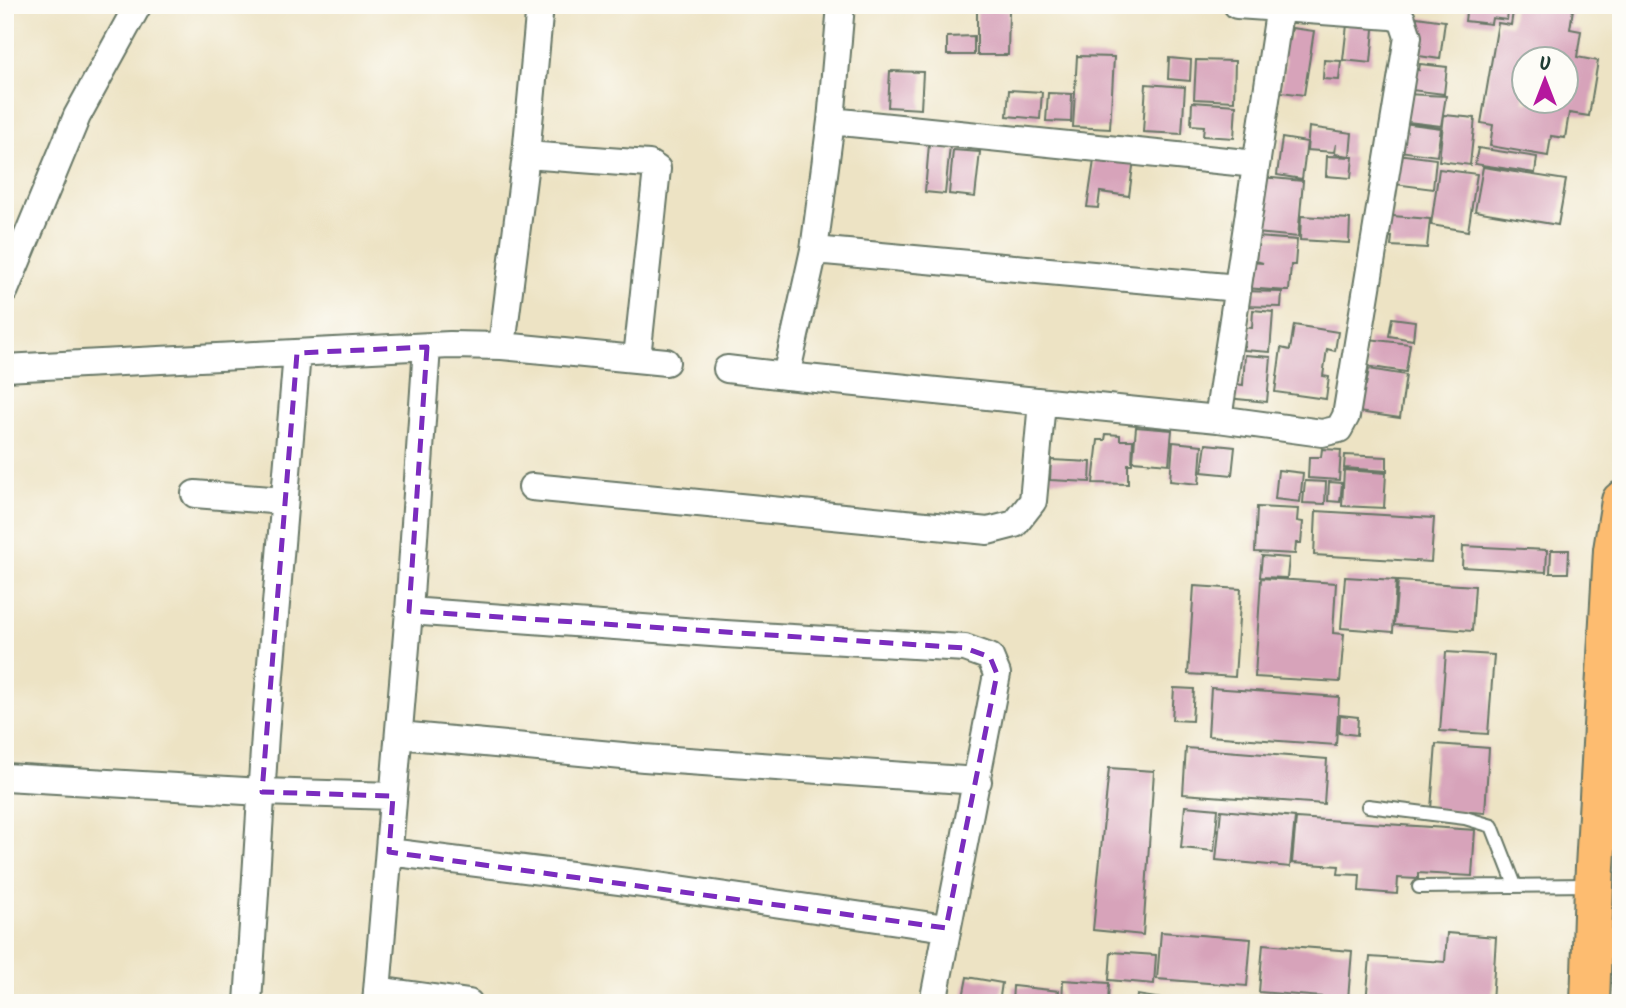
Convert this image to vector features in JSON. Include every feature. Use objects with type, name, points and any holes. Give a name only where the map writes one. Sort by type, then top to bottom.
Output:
[{"type":"highway","points":[[1590,1003],[1613,551],[1621,500]]},
{"type":"street","points":[[5,290],[77,116],[138,5]]},
{"type":"street","points":[[502,346],[526,155],[540,5]]},
{"type":"street","points":[[786,376],[814,250],[831,121],[841,5]]},
{"type":"street","points":[[727,369],[1218,419],[1322,433],[1339,429],[1346,416],[1408,37],[1402,19],[1391,16],[1237,5]]},
{"type":"street","points":[[1218,419],[1280,6]]},
{"type":"street","points":[[831,121],[1256,164]]},
{"type":"street","points":[[526,155],[649,164],[657,169],[637,358]]},
{"type":"street","points":[[814,250],[1238,288]]},
{"type":"street","points":[[426,346],[409,611],[376,996],[469,1003]]},
{"type":"street","points":[[5,368],[426,346],[502,346],[666,362]]},
{"type":"street","points":[[248,1003],[297,353]]},
{"type":"street","points":[[532,487],[988,531],[1015,524],[1032,500],[1042,402]]},
{"type":"street","points":[[195,494],[284,501]]},
{"type":"street","points":[[409,611],[965,648],[990,657],[997,674],[933,1003]]},
{"type":"street","points":[[399,735],[644,758],[978,781]]},
{"type":"street","points":[[5,777],[262,792],[393,796]]},
{"type":"street","points":[[389,852],[643,884],[946,928]]},
{"type":"lane","points":[[1368,806],[1465,818],[1492,826],[1515,886]]},
{"type":"lane","points":[[1419,887],[1594,885]]},
{"type":"highlighted area","points":[[427,347],[409,611],[965,648],[990,657],[997,674],[946,928],[389,852],[393,796],[262,792],[297,353]]},
{"type":"building","points":[[1467,5],[1509,5],[1507,20],[1492,18],[1491,24],[1465,21]]},
{"type":"building","points":[[1514,5],[1548,5],[1573,9],[1570,29],[1581,31],[1579,46],[1510,46],[1510,116],[1569,116],[1565,138],[1551,136],[1548,156],[1490,146],[1493,125],[1481,123],[1498,23],[1511,25]]},
{"type":"building","points":[[977,10],[1009,10],[1008,55],[977,55]]},
{"type":"building","points":[[1348,16],[1375,18],[1371,63],[1343,60]]},
{"type":"building","points":[[1417,17],[1445,21],[1440,59],[1412,55]]},
{"type":"building","points":[[1292,28],[1314,31],[1304,95],[1281,92],[1286,59],[1280,58],[1284,39],[1290,40]]},
{"type":"building","points":[[974,36],[974,55],[947,55],[947,37]]},
{"type":"building","points":[[1077,56],[1114,57],[1110,129],[1073,127]]},
{"type":"building","points":[[1169,58],[1191,60],[1190,81],[1168,79]]},
{"type":"building","points":[[1580,58],[1598,61],[1589,116],[1580,115]]},
{"type":"building","points":[[1196,60],[1235,61],[1234,101],[1194,99]]},
{"type":"building","points":[[1324,60],[1341,61],[1339,80],[1323,79]]},
{"type":"building","points":[[1420,64],[1447,67],[1444,94],[1403,89],[1412,69],[1419,70]]},
{"type":"building","points":[[890,71],[923,72],[921,109],[888,107]]},
{"type":"building","points":[[1146,84],[1185,87],[1182,134],[1143,132]]},
{"type":"building","points":[[1009,90],[1042,92],[1040,119],[1007,116]]},
{"type":"building","points":[[1048,93],[1072,94],[1071,122],[1046,121]]},
{"type":"building","points":[[1405,94],[1446,96],[1441,126],[1408,122]]},
{"type":"building","points":[[1192,102],[1236,105],[1234,138],[1203,136],[1204,126],[1191,125]]},
{"type":"building","points":[[1444,115],[1475,118],[1470,165],[1439,161]]},
{"type":"building","points":[[1395,122],[1441,128],[1437,156],[1391,150]]},
{"type":"building","points":[[1309,127],[1352,133],[1350,156],[1335,154],[1336,144],[1334,152],[1307,150]]},
{"type":"building","points":[[1282,138],[1307,142],[1302,179],[1277,175]]},
{"type":"building","points":[[929,144],[950,146],[945,194],[925,192]]},
{"type":"building","points":[[1478,148],[1537,157],[1535,173],[1475,164]]},
{"type":"building","points":[[953,150],[980,152],[975,197],[949,194]]},
{"type":"building","points":[[1095,154],[1134,159],[1129,196],[1100,192],[1098,208],[1087,207]]},
{"type":"building","points":[[1397,154],[1436,159],[1433,189],[1394,184]]},
{"type":"building","points":[[1327,156],[1353,157],[1351,178],[1326,176]]},
{"type":"building","points":[[1483,167],[1566,180],[1558,225],[1475,211]]},
{"type":"building","points":[[1439,169],[1477,174],[1468,231],[1431,225]]},
{"type":"building","points":[[1261,177],[1303,181],[1298,237],[1256,233]]},
{"type":"building","points":[[1380,215],[1430,219],[1427,248],[1391,246],[1392,237],[1381,236]]},
{"type":"building","points":[[1301,216],[1350,219],[1349,243],[1300,240]]},
{"type":"building","points":[[1257,237],[1297,240],[1289,291],[1245,288],[1247,262],[1263,263],[1256,261]]},
{"type":"building","points":[[1242,291],[1282,292],[1281,307],[1242,306]]},
{"type":"building","points":[[1253,310],[1273,312],[1270,352],[1244,350],[1245,342],[1235,341],[1236,327],[1252,328]]},
{"type":"building","points":[[1392,318],[1415,321],[1413,340],[1389,336]]},
{"type":"building","points":[[1294,325],[1338,332],[1335,351],[1327,349],[1323,376],[1329,377],[1326,399],[1275,392],[1281,348],[1290,350]]},
{"type":"building","points":[[1369,339],[1410,344],[1406,372],[1365,366]]},
{"type":"building","points":[[1245,355],[1271,357],[1267,402],[1227,398],[1228,383],[1243,385]]},
{"type":"building","points":[[1369,369],[1406,375],[1400,418],[1351,411],[1355,384],[1366,385]]},
{"type":"building","points":[[1136,427],[1172,430],[1169,464],[1133,461]]},
{"type":"building","points":[[1106,434],[1120,435],[1120,440],[1133,440],[1132,464],[1128,464],[1128,484],[1093,483],[1098,440],[1105,440]]},
{"type":"building","points":[[1173,442],[1202,445],[1199,484],[1170,481]]},
{"type":"building","points":[[1206,444],[1235,447],[1232,475],[1202,472]]},
{"type":"building","points":[[1322,449],[1341,450],[1339,480],[1308,478],[1309,457],[1321,457]]},
{"type":"building","points":[[1345,455],[1387,457],[1387,471],[1344,468]]},
{"type":"building","points":[[1051,460],[1091,462],[1090,482],[1050,480]]},
{"type":"building","points":[[1278,470],[1303,473],[1300,502],[1275,499]]},
{"type":"building","points":[[1344,470],[1386,473],[1384,508],[1342,506]]},
{"type":"building","points":[[1305,481],[1326,482],[1325,504],[1303,503]]},
{"type":"building","points":[[1329,482],[1342,483],[1340,502],[1328,501]]},
{"type":"building","points":[[1257,507],[1298,509],[1297,521],[1303,522],[1301,543],[1296,543],[1295,554],[1255,552]]},
{"type":"building","points":[[1316,511],[1434,518],[1431,562],[1314,555]]},
{"type":"building","points":[[1463,546],[1547,550],[1546,572],[1462,567]]},
{"type":"building","points":[[1551,550],[1569,550],[1568,573],[1550,573]]},
{"type":"building","points":[[1262,556],[1289,558],[1287,578],[1260,577]]},
{"type":"building","points":[[1345,577],[1396,580],[1393,632],[1341,628]]},
{"type":"building","points":[[1261,578],[1336,583],[1333,633],[1344,634],[1340,682],[1255,677]]},
{"type":"building","points":[[1398,581],[1475,586],[1472,631],[1394,625]]},
{"type":"building","points":[[1194,586],[1241,589],[1235,677],[1188,674]]},
{"type":"building","points":[[1446,652],[1494,655],[1488,734],[1440,731]]},
{"type":"building","points":[[1174,688],[1194,689],[1192,721],[1172,720]]},
{"type":"building","points":[[1211,688],[1339,697],[1336,745],[1208,736]]},
{"type":"building","points":[[1340,715],[1358,717],[1357,735],[1339,733]]},
{"type":"building","points":[[1436,744],[1489,748],[1485,813],[1431,809]]},
{"type":"building","points":[[1186,748],[1327,759],[1324,804],[1183,794]]},
{"type":"building","points":[[1109,768],[1154,771],[1143,935],[1093,930]]},
{"type":"building","points":[[1185,806],[1218,809],[1214,851],[1181,848]]},
{"type":"building","points":[[1221,810],[1295,817],[1290,867],[1216,860]]},
{"type":"building","points":[[1296,818],[1475,830],[1472,876],[1418,873],[1418,879],[1398,878],[1397,894],[1359,891],[1360,875],[1338,874],[1339,866],[1292,863]]},
{"type":"building","points":[[1161,932],[1251,939],[1247,986],[1157,979]]},
{"type":"building","points":[[1447,933],[1496,937],[1492,1003],[1366,1003],[1370,957],[1445,962]]},
{"type":"building","points":[[1263,944],[1352,951],[1348,999],[1259,992]]},
{"type":"building","points":[[1111,952],[1156,955],[1154,984],[1109,980]]},
{"type":"building","points":[[967,977],[1002,983],[999,1003],[962,1003]]},
{"type":"building","points":[[1063,980],[1109,983],[1108,1003],[1062,1003]]},
{"type":"building","points":[[1013,986],[1059,991],[1058,1003],[1012,1003]]},
{"type":"building","points":[[1137,995],[1175,1001],[1175,1003],[1136,1003]]}]
